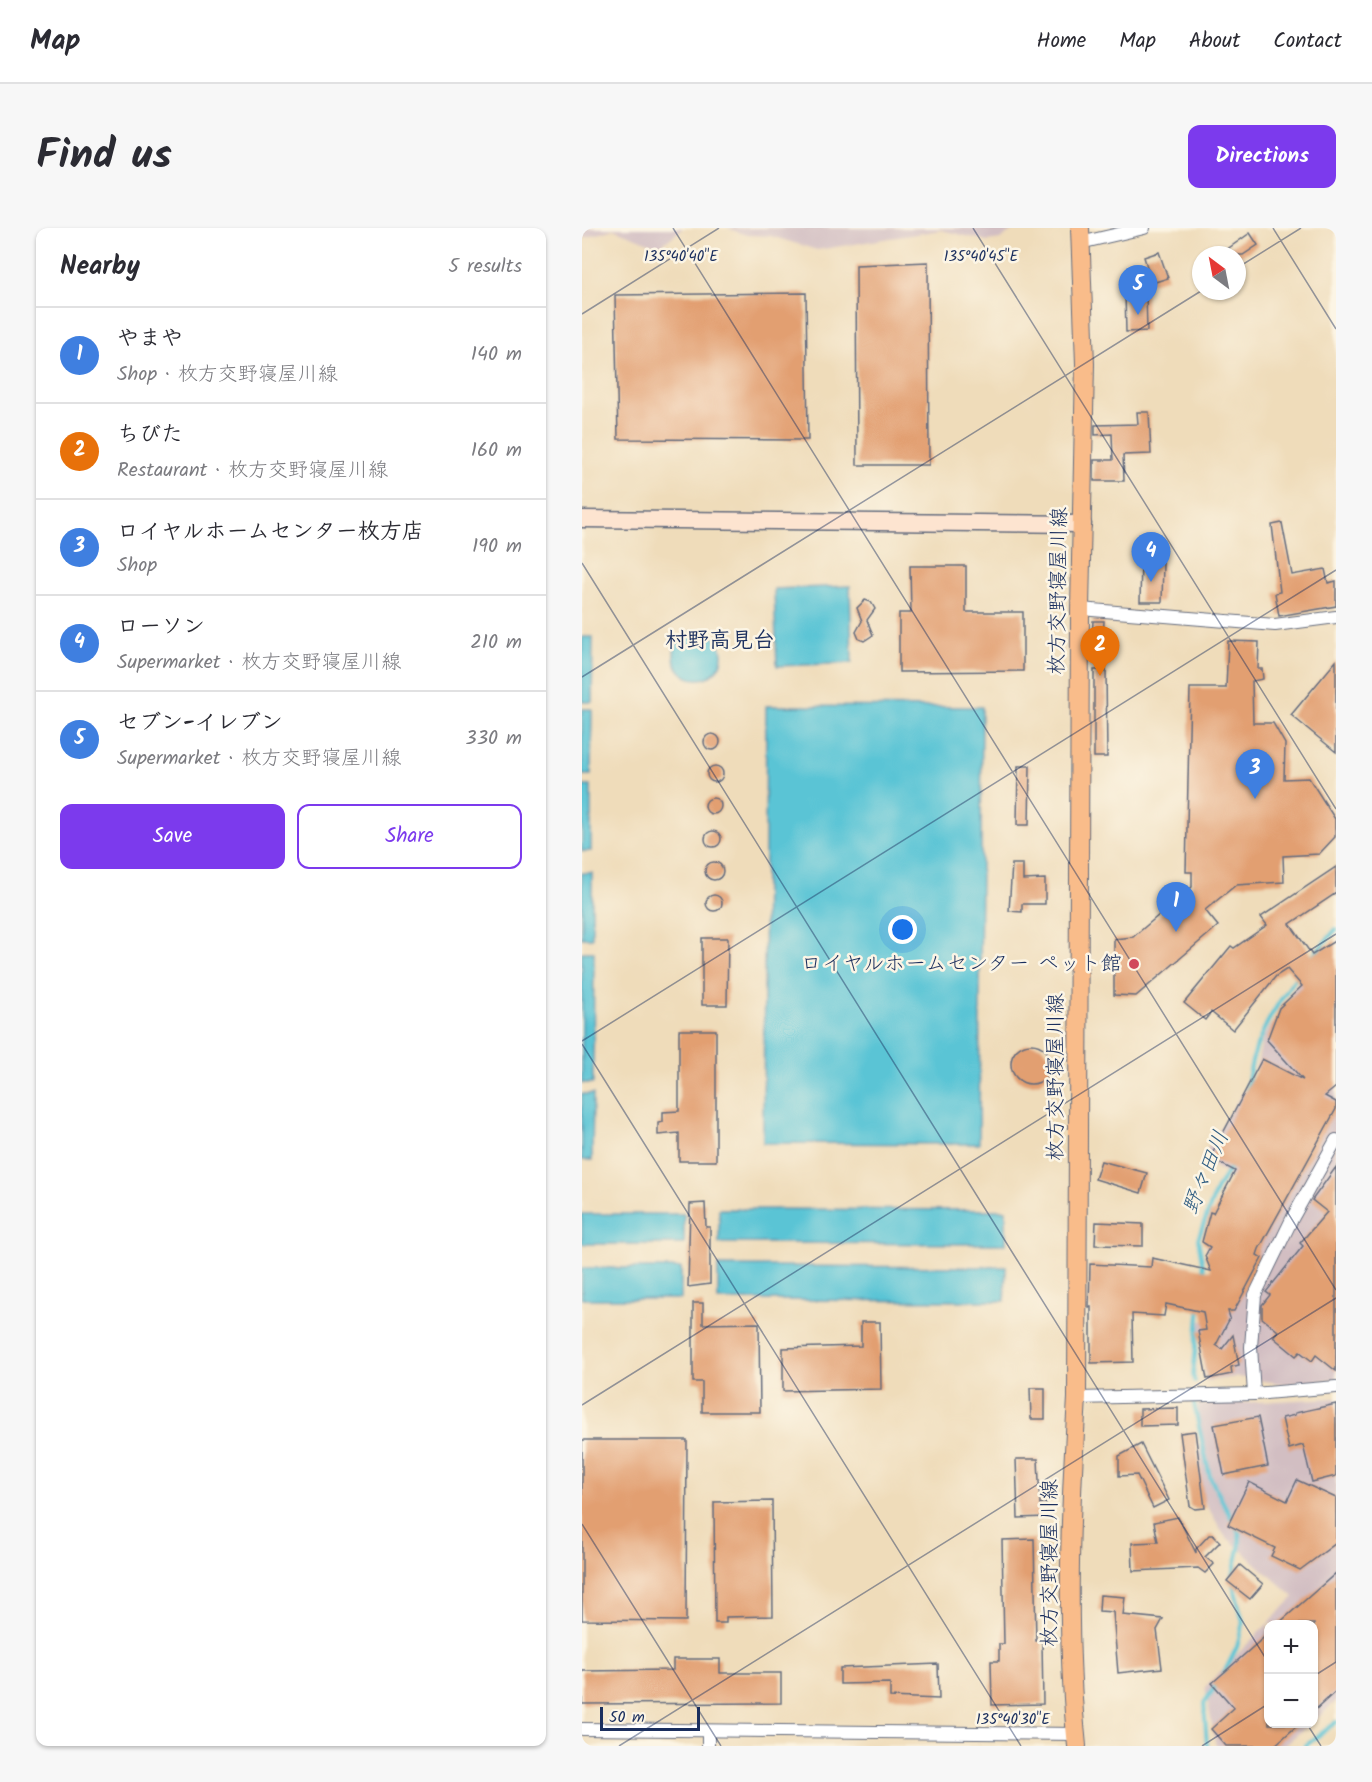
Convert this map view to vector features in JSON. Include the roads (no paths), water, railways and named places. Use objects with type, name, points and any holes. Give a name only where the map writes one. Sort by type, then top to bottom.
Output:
[{"type":"main road","name":"枚方交野寝屋川線","points":[[1076,1740],[1072,1664],[1070,1499],[1077,1398],[1080,609],[1085,364],[1080,236]]},
{"type":"street","points":[[1080,236],[1143,228]]},
{"type":"street","points":[[582,519],[1083,524]]},
{"type":"street","points":[[1080,609],[1275,625],[1336,617]]},
{"type":"street","points":[[1254,1394],[1251,1347],[1255,1295],[1293,1217],[1336,1140]]},
{"type":"street","points":[[1077,1398],[1254,1394],[1336,1387]]},
{"type":"street","points":[[582,1729],[1076,1740]]},
{"type":"street","points":[[708,1732],[708,1746]]},
{"type":"water","points":[[850,586],[852,663],[777,666],[774,589]]},
{"type":"water","points":[[698,631],[715,638],[722,655],[715,672],[698,679],[681,672],[674,655],[681,638]]},
{"type":"water","points":[[582,637],[593,637],[592,702],[582,702]]},
{"type":"water","points":[[766,706],[982,707],[979,1144],[763,1143]]},
{"type":"water","points":[[582,709],[592,709],[591,775],[582,775]]},
{"type":"water","points":[[582,786],[591,786],[591,851],[582,851]]},
{"type":"water","points":[[582,873],[592,873],[592,938],[582,938]]},
{"type":"water","points":[[582,952],[594,952],[593,1083],[582,1083]]},
{"type":"water","points":[[582,1094],[593,1094],[592,1160],[582,1160]]},
{"type":"water","points":[[719,1209],[1006,1210],[1006,1244],[719,1243]]},
{"type":"water","points":[[582,1214],[684,1214],[684,1244],[582,1244]]},
{"type":"water","points":[[718,1266],[1006,1267],[1005,1301],[718,1300]]},
{"type":"water","points":[[582,1268],[681,1268],[681,1299],[582,1299]]},
{"type":"waterway","name":"野々田川","points":[[1313,956],[1336,929]]},
{"type":"waterway","name":"野々田川","points":[[1247,1091],[1253,1059],[1264,1030],[1279,1002],[1297,976]]},
{"type":"waterway","name":"野々田川","points":[[1204,1272],[1198,1239],[1217,1188],[1232,1165]]},
{"type":"waterway","name":"野々田川","points":[[1195,1382],[1193,1375],[1200,1306]]},
{"type":"waterway","name":"野々田川","points":[[1194,1404],[1210,1477],[1239,1533],[1240,1544],[1232,1580],[1243,1622],[1237,1647],[1223,1675]]},
{"type":"waterway","name":"野々田川","points":[[1207,1746],[1204,1703],[1217,1684]]},
{"type":"waterway","points":[[1305,1746],[1336,1722]]},
{"type":"place","name":"セブン-イレブン","points":[[1138,315]]},
{"type":"place","name":"ローソン","points":[[1151,582]]},
{"type":"place","name":"ちびた","points":[[1100,676]]},
{"type":"place","name":"ロイヤルホームセンター枚方店","points":[[1255,799]]},
{"type":"place","name":"やまや","points":[[1176,932]]},
{"type":"place","name":"ロイヤルホームセンター ペット館","points":[[1134,964]]},
{"type":"district","name":"村野高見台","points":[[720,641]]}]
